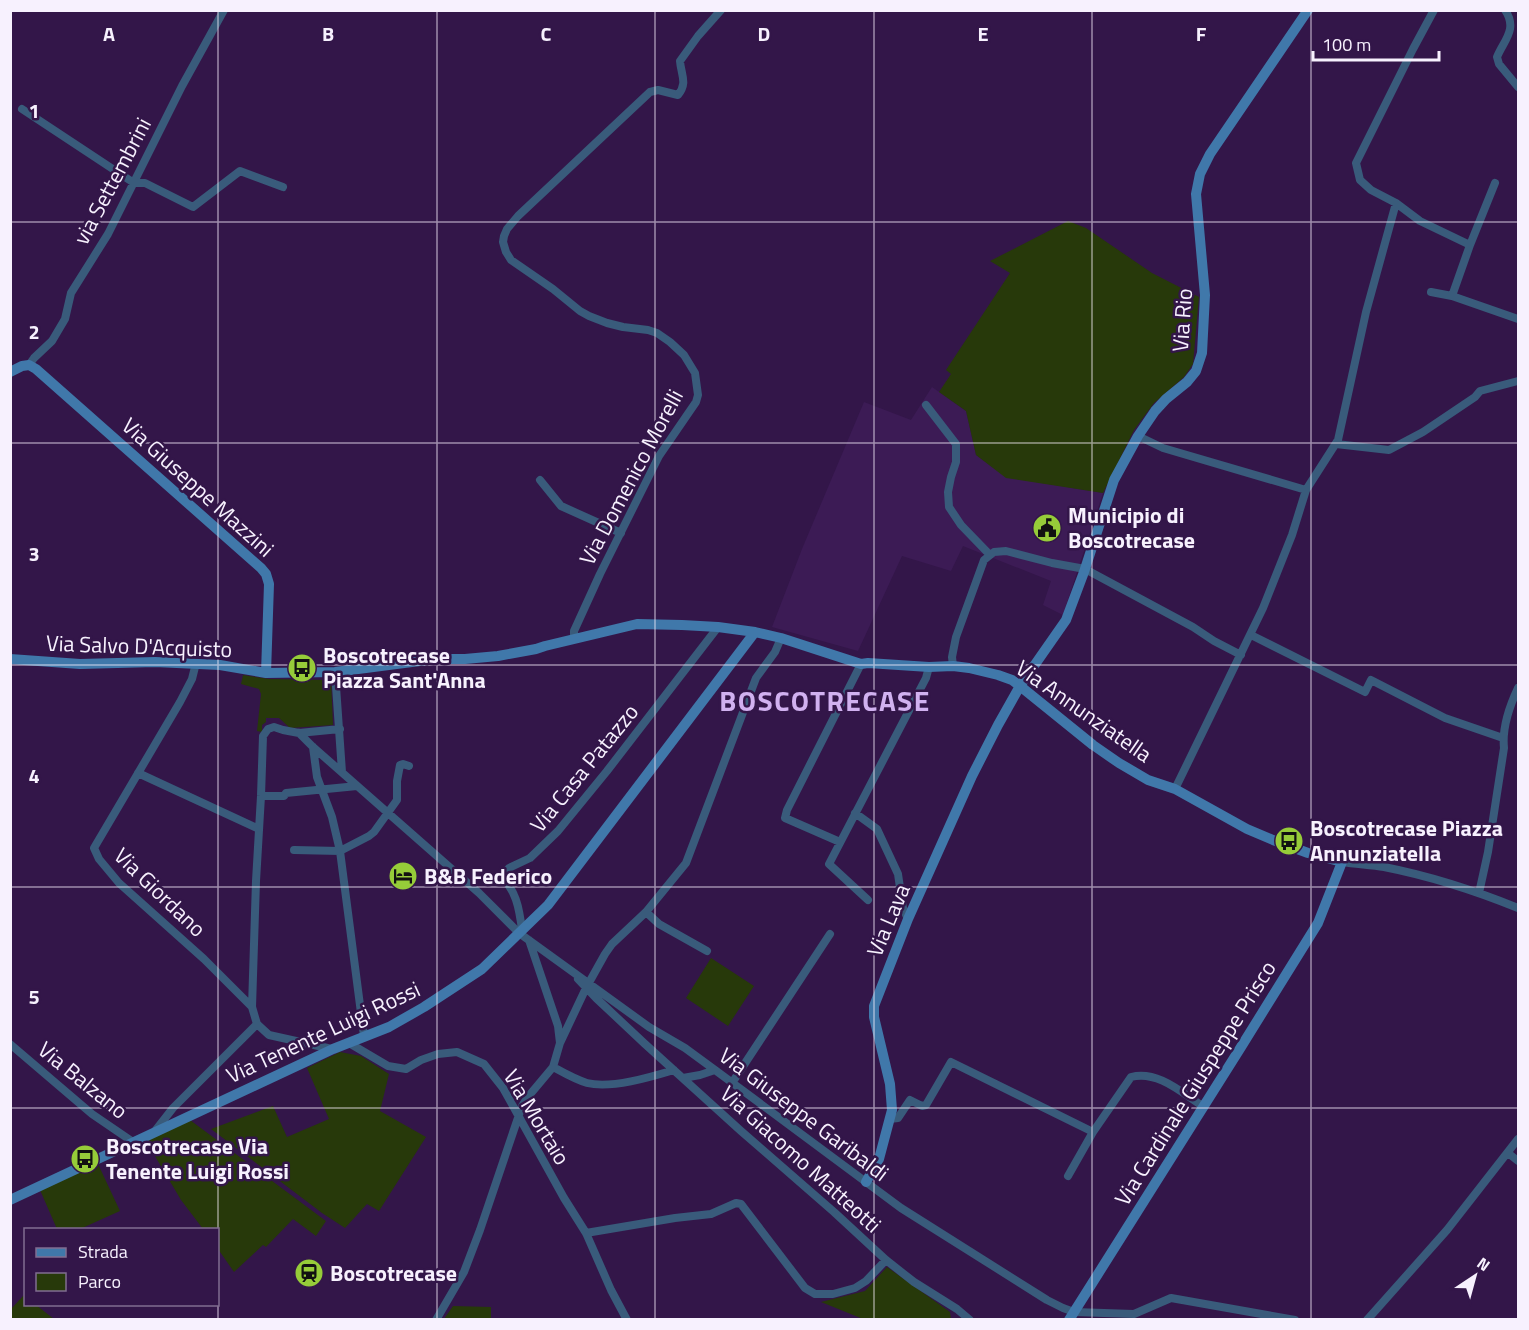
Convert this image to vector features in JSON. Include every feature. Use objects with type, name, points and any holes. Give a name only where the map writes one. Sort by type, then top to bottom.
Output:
[{"type":"street","name":"via Settembrini","points":[[29,365],[52,341],[65,319],[71,293],[108,234],[182,86],[224,10]]},
{"type":"street","name":"Via Domenico Morelli","points":[[574,639],[574,631],[659,456],[696,402],[698,395],[695,373],[684,355],[657,333],[608,323],[580,311],[511,260],[503,242],[504,236],[518,216],[650,92],[658,90],[678,95],[684,82],[680,61],[721,10]]},
{"type":"street","name":"Via Rio","points":[[1020,686],[1066,620],[1114,480],[1138,436],[1155,411],[1196,371],[1202,353],[1205,295],[1196,194],[1200,174],[1210,154],[1308,10]]},
{"type":"street","points":[[1434,10],[1356,163],[1360,180],[1371,190],[1396,203],[1420,221],[1470,245]]},
{"type":"street","points":[[1504,10],[1509,16],[1511,28],[1497,57],[1499,64],[1518,87]]},
{"type":"street","points":[[22,109],[134,183],[145,183],[193,207],[240,171],[283,188]]},
{"type":"street","points":[[1452,296],[1495,183]]},
{"type":"street","points":[[1175,789],[1251,635],[1292,535],[1306,490],[1338,440],[1366,312],[1396,203]]},
{"type":"street","points":[[1431,292],[1452,296],[1518,319]]},
{"type":"street","points":[[10,372],[29,365]]},
{"type":"street","name":"Via Giuseppe Mazzini","points":[[29,365],[244,552],[266,574],[268,584],[266,673]]},
{"type":"street","points":[[1336,444],[1389,450],[1424,432],[1475,397],[1480,391],[1518,381]]},
{"type":"street","points":[[926,405],[956,444],[956,462],[948,492],[949,507],[961,525],[990,555]]},
{"type":"street","points":[[1138,436],[1163,448],[1306,490]]},
{"type":"street","points":[[540,480],[561,506],[621,533]]},
{"type":"street","points":[[953,666],[952,657],[956,638],[984,560],[994,552],[1006,551],[1085,569],[1193,627],[1240,656]]},
{"type":"street","name":"Via Annunziatella","points":[[574,639],[636,624],[718,627],[781,638],[861,664],[953,666],[998,675],[1012,680],[1093,746],[1148,780],[1175,789],[1256,833],[1308,854],[1342,862]]},
{"type":"street","name":"Via Casa Patazzo","points":[[523,933],[514,894],[504,873],[509,868],[530,858],[558,831],[718,627]]},
{"type":"street","name":"Via Tenente Luigi Rossi","points":[[10,1200],[333,1049],[389,1027],[482,969],[523,933],[548,905],[755,632]]},
{"type":"street","points":[[1251,635],[1365,692],[1371,680],[1445,718],[1503,738]]},
{"type":"street","points":[[436,1320],[464,1272],[518,1116],[527,1098],[554,1067],[560,1043],[604,954],[646,912],[686,863],[756,678],[775,652],[781,638]]},
{"type":"street","name":"Via Salvo D'Acquisto","points":[[10,659],[80,664],[196,663],[266,673],[335,672],[435,659],[498,656],[574,639]]},
{"type":"street","name":"Via Giordano","points":[[196,663],[192,679],[94,848],[99,859],[119,883],[204,959],[252,1007]]},
{"type":"street","points":[[840,842],[785,818],[861,664]]},
{"type":"street","points":[[868,900],[829,864],[926,678],[929,667]]},
{"type":"street","points":[[335,672],[342,772]]},
{"type":"street","name":"Via Lava","points":[[866,1182],[879,1159],[892,1110],[890,1084],[873,1006],[908,919],[972,776],[1020,686]]},
{"type":"street","points":[[1479,893],[1488,852],[1504,748],[1503,738],[1518,688]]},
{"type":"street","points":[[333,1049],[269,1035],[256,1024],[252,1007],[263,736],[268,729],[274,727],[299,733],[340,729]]},
{"type":"street","points":[[299,733],[523,933],[558,1026],[560,1043]]},
{"type":"street","points":[[313,747],[317,777],[332,817],[340,851],[364,1036]]},
{"type":"street","points":[[294,850],[340,851],[369,836],[397,800],[400,765],[409,766]]},
{"type":"street","points":[[138,773],[259,829]]},
{"type":"street","points":[[261,796],[284,796],[286,793],[357,786]]},
{"type":"street","points":[[855,813],[877,830],[898,874],[903,908],[908,919]]},
{"type":"street","points":[[1342,862],[1384,867],[1479,893],[1518,908]]},
{"type":"street","name":"Via Cardinale Giuspeppe Prisco","points":[[1072,1316],[1318,923],[1342,862]]},
{"type":"street","points":[[646,912],[659,924],[706,951]]},
{"type":"street","name":"Via Giacomo Matteotti","points":[[523,933],[564,965],[674,1070],[886,1260],[914,1282],[957,1309],[969,1320]]},
{"type":"street","points":[[732,1083],[830,934]]},
{"type":"street","name":"Via Giuseppe Garibaldi","points":[[587,986],[685,1048],[901,1208],[1072,1316]]},
{"type":"street","points":[[154,1132],[173,1108],[256,1024]]},
{"type":"street","name":"Via Mortaio","points":[[349,1043],[388,1066],[406,1069],[438,1054],[457,1052],[483,1065],[503,1088],[586,1233],[627,1320]]},
{"type":"street","name":"Via Balzano","points":[[10,1044],[92,1114],[133,1142]]},
{"type":"street","points":[[890,1119],[898,1118],[910,1100],[922,1106],[926,1105],[951,1062],[1093,1132]]},
{"type":"street","points":[[554,1067],[585,1083],[597,1085],[643,1080],[674,1070]]},
{"type":"street","points":[[683,1078],[715,1070]]},
{"type":"street","points":[[1068,1176],[1093,1132],[1131,1077],[1140,1075],[1162,1079],[1203,1107]]},
{"type":"street","points":[[1366,1320],[1447,1230],[1518,1139]]},
{"type":"street","points":[[1508,1153],[1518,1161]]},
{"type":"street","points":[[586,1233],[711,1214],[736,1203],[741,1204],[805,1288],[815,1294],[832,1294],[855,1288],[866,1281],[886,1260]]},
{"type":"street","points":[[1072,1316],[1134,1317],[1171,1298],[1295,1320]]},
{"type":"shaded area","points":[[932,387],[966,411],[976,455],[1006,477],[1103,493],[1063,615],[1043,605],[1051,581],[963,546],[951,571],[902,556],[858,651],[772,627],[864,402],[911,420]]},
{"type":"green space","points":[[1068,221],[1086,228],[1152,273],[1199,297],[1193,364],[1184,377],[1154,403],[1134,430],[1103,493],[1006,478],[976,455],[966,411],[939,392],[951,374],[946,370],[1010,273],[990,261]]},
{"type":"green space","points":[[243,675],[269,679],[331,680],[333,725],[290,728],[279,718],[266,718],[266,722],[262,725],[262,732],[257,731],[261,694],[259,689],[241,684]]},
{"type":"green space","points":[[711,958],[754,986],[728,1026],[686,998]]},
{"type":"green space","points":[[340,1052],[361,1056],[389,1074],[380,1111],[426,1137],[379,1211],[367,1204],[345,1228],[211,1129],[273,1106],[287,1137],[329,1119],[307,1068]]},
{"type":"green space","points":[[190,1120],[326,1221],[316,1236],[293,1219],[266,1247],[263,1245],[234,1272],[219,1250],[219,1228],[202,1228],[181,1200],[146,1141]]},
{"type":"green space","points":[[98,1164],[120,1211],[82,1228],[57,1228],[40,1190]]},
{"type":"green space","points":[[887,1267],[950,1312],[951,1319],[863,1319],[821,1302],[865,1291]]},
{"type":"green space","points":[[24,1295],[24,1306],[37,1306],[54,1319],[11,1319],[11,1309]]},
{"type":"green space","points":[[453,1306],[491,1307],[491,1319],[444,1319]]},
{"type":"place","name":"Municipio di Boscotrecase","points":[[1047,528]]},
{"type":"place","name":"Boscotrecase Piazza Sant'Anna","points":[[302,668]]},
{"type":"place","name":"Boscotrecase Piazza Annunziatella","points":[[1289,841]]},
{"type":"place","name":"B&B Federico","points":[[403,876]]},
{"type":"place","name":"Boscotrecase Via Tenente Luigi Rossi","points":[[85,1159]]},
{"type":"place","name":"Boscotrecase","points":[[309,1273]]},
{"type":"district","name":"BOSCOTRECASE","points":[[825,700]]}]
